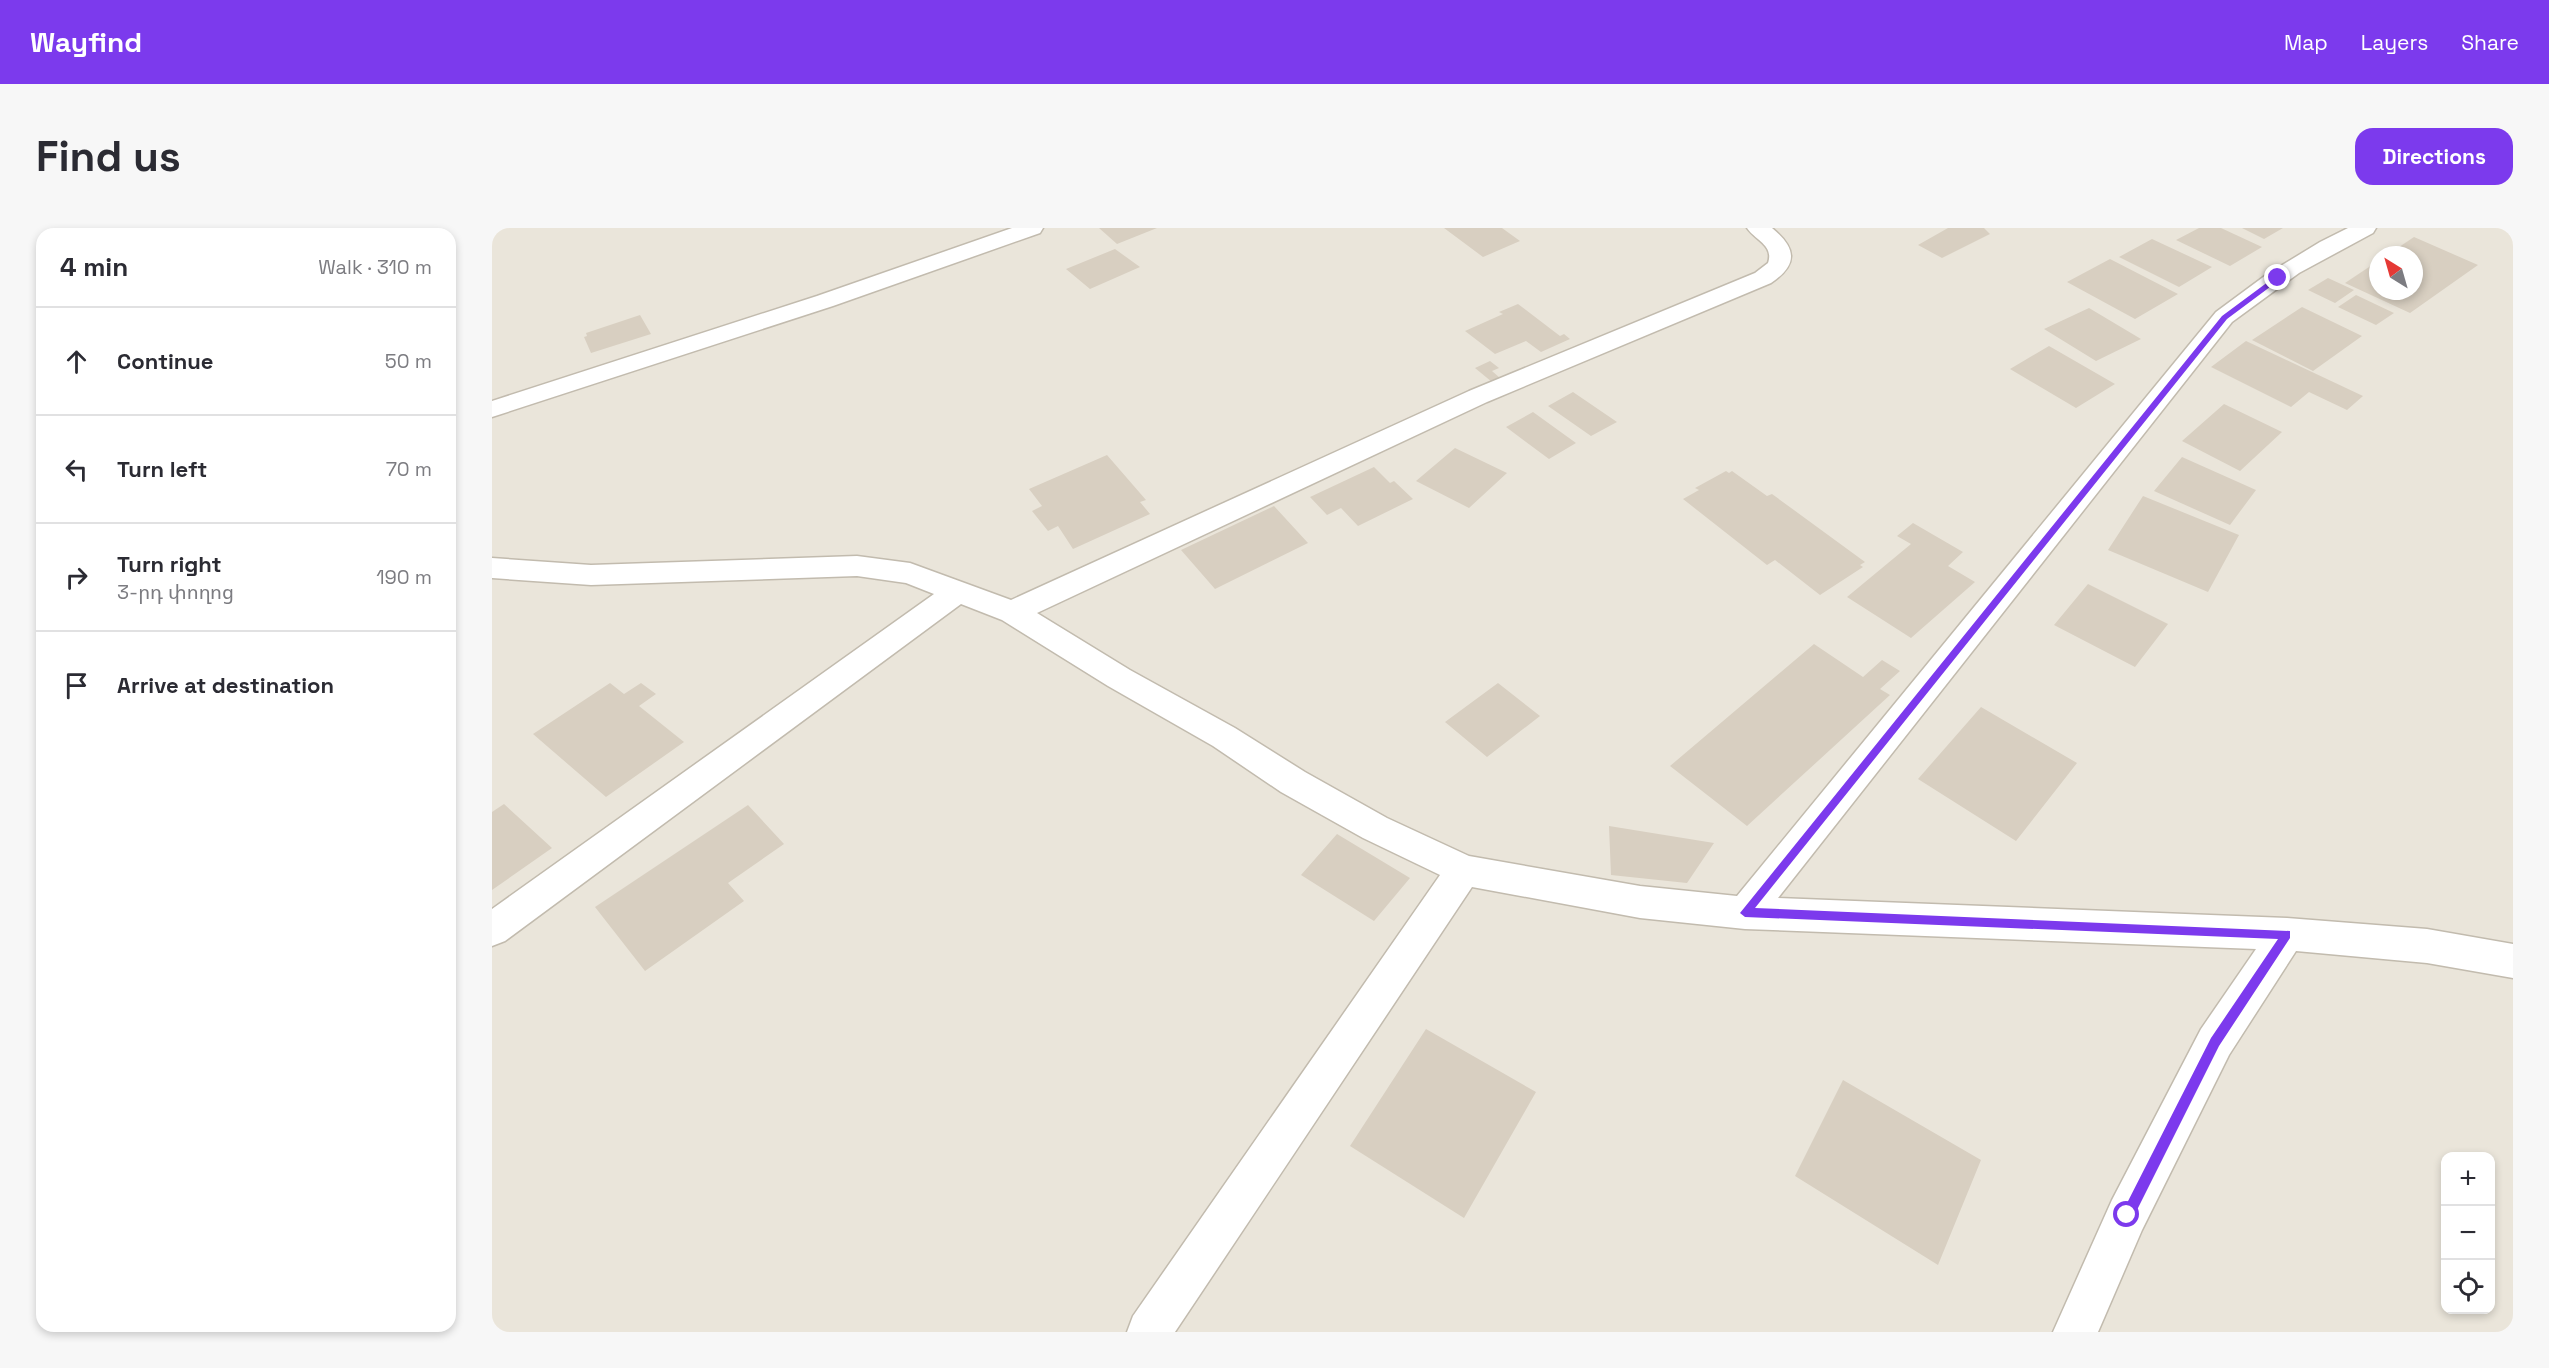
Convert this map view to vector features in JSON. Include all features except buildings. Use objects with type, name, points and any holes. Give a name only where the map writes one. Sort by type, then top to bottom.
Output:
[{"type":"street","points":[[492,409],[825,301],[1032,228]]},
{"type":"street","points":[[1012,612],[1494,388],[1637,326],[1763,278],[1777,270],[1782,263],[1778,246],[1758,228]]},
{"type":"street","points":[[1745,913],[2224,317],[2251,295],[2323,248],[2365,228]]},
{"type":"street","points":[[492,568],[591,575],[857,566],[910,573],[1012,612],[1119,678],[1224,737],[1293,782],[1375,828],[1464,870],[1640,902],[1745,913],[2287,934],[2427,946],[2513,961]]},
{"type":"street","points":[[492,930],[957,592]]},
{"type":"street","points":[[1149,1332],[1464,870]]},
{"type":"street","points":[[2075,1332],[2127,1215],[2215,1042],[2287,934]]},
{"type":"shaded area","points":[[492,228],[2513,228],[2513,1332],[492,1332]]},
{"type":"route","points":[[2127,1215],[2215,1042],[2287,934],[1745,913],[2224,317],[2251,295],[2278,278]]}]
